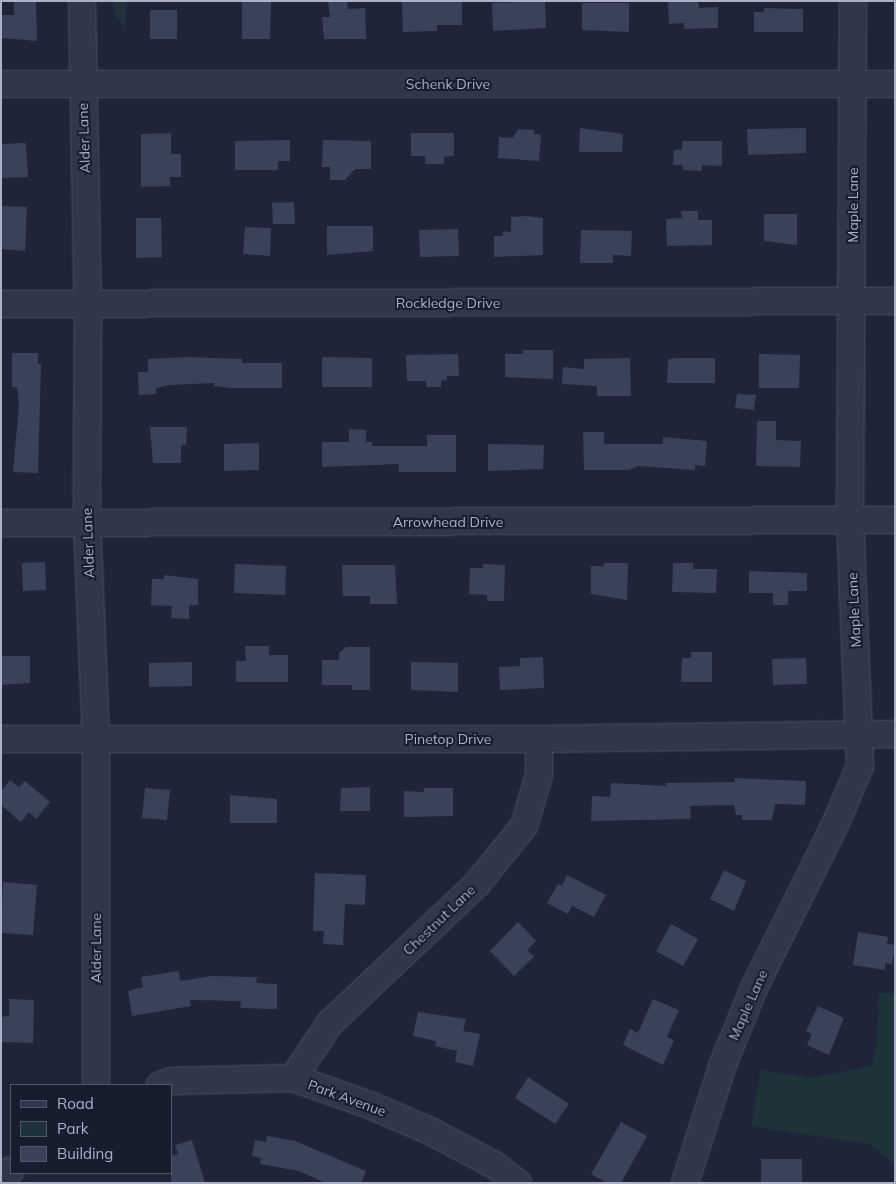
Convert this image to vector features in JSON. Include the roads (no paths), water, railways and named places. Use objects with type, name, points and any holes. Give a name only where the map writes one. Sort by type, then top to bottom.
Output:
[{"type":"street","name":"Alder Lane","points":[[82,1],[82,83],[88,304],[87,523],[96,739],[96,1084]]},
{"type":"street","name":"Maple Lane","points":[[685,1183],[723,1064],[754,988],[834,827],[860,766],[850,520],[853,1]]},
{"type":"street","name":"Schenk Drive","points":[[1,84],[895,84]]},
{"type":"street","name":"Rockledge Drive","points":[[1,304],[895,301]]},
{"type":"street","name":"Arrowhead Drive","points":[[1,523],[895,520]]},
{"type":"street","name":"Pinetop Drive","points":[[1,739],[539,739],[895,734]]},
{"type":"street","name":"Chestnut Lane","points":[[293,1078],[330,1023],[476,885],[524,826],[539,775],[539,739]]},
{"type":"street","name":"Park Avenue","points":[[163,1084],[172,1081],[293,1078],[372,1106],[430,1131],[496,1166],[518,1183]]}]
